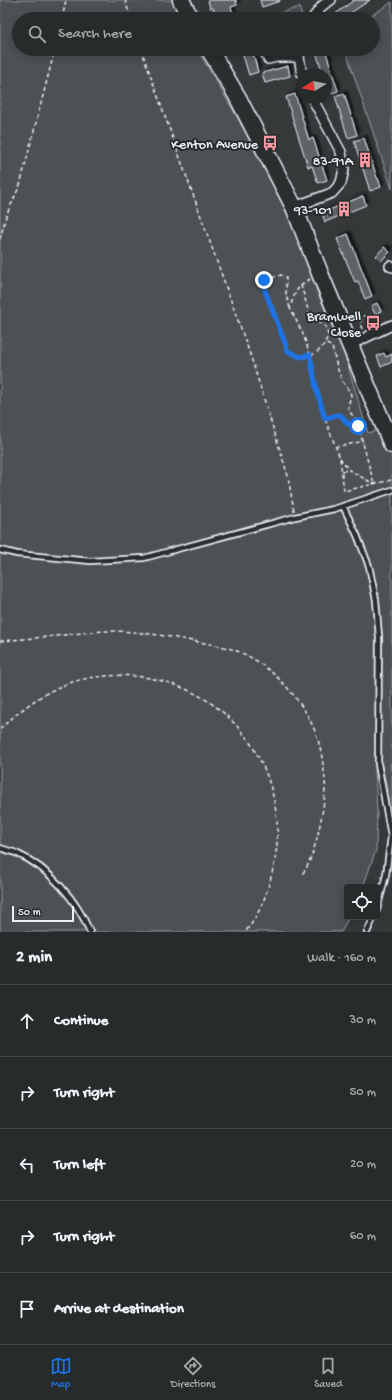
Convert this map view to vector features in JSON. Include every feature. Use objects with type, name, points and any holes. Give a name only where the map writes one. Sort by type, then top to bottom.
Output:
[{"type":"highway","points":[[181,0],[188,12]]},
{"type":"highway","points":[[213,56],[237,96],[294,207],[321,276],[392,444]]},
{"type":"street","points":[[318,12],[323,5],[331,0]]},
{"type":"street","points":[[267,56],[268,59],[283,56]]},
{"type":"street","points":[[300,56],[301,68]]},
{"type":"street","points":[[294,207],[332,193],[341,183],[344,169],[341,152],[315,104]]},
{"type":"street","points":[[350,344],[392,325]]},
{"type":"lane","points":[[0,550],[17,554],[90,561],[144,558],[296,517],[343,506],[392,490]]},
{"type":"lane","points":[[343,506],[357,535],[369,566],[376,600],[379,637],[378,764],[391,836],[386,875],[380,898]]},
{"type":"lane","points":[[0,848],[18,854],[40,868],[63,887],[76,905],[90,932]]},
{"type":"lane","points":[[367,932],[373,920]]},
{"type":"path","points":[[63,12],[66,0]]},
{"type":"path","points":[[125,0],[129,12]]},
{"type":"path","points":[[0,239],[6,216],[20,185],[52,56]]},
{"type":"path","points":[[144,56],[250,354],[288,476],[296,517]]},
{"type":"path","points":[[301,285],[309,313],[313,318],[320,321],[326,327],[328,335],[326,343],[320,350],[310,355],[300,357],[288,351],[263,285],[264,280],[281,275],[286,278],[286,295],[290,308],[303,334],[310,355],[316,387],[335,447],[340,458],[349,470],[374,484]]},
{"type":"path","points":[[290,308],[296,290],[301,285],[321,276]]},
{"type":"path","points":[[365,337],[360,323],[363,316],[366,315]]},
{"type":"path","points":[[326,343],[332,347],[342,379],[346,388],[350,391],[351,396],[348,406],[349,411],[357,422],[374,484]]},
{"type":"path","points":[[325,419],[336,415],[341,415],[348,424],[358,426]]},
{"type":"path","points":[[335,447],[360,442],[363,443]]},
{"type":"path","points":[[340,458],[344,491],[391,480]]},
{"type":"path","points":[[342,471],[349,470]]},
{"type":"path","points":[[0,641],[108,631],[152,633],[220,646],[255,660],[286,685],[305,710],[318,739],[323,762],[326,786],[319,828],[308,866],[301,875]]},
{"type":"path","points":[[0,729],[34,701],[62,686],[91,678],[122,675],[151,678],[179,687],[205,700],[228,717],[247,739],[263,765],[274,795],[278,828],[276,860],[268,892],[245,932]]},
{"type":"shaded area","points":[[0,0],[173,0],[179,12],[12,12],[12,56],[201,56],[239,120],[291,221],[319,296],[342,346],[368,433],[385,428],[392,445],[392,763],[390,764],[392,776],[392,809],[382,766],[375,769],[377,811],[376,850],[364,884],[344,884],[344,920],[347,920],[341,932],[0,932]]},
{"type":"shaded area","points":[[392,2],[392,189],[347,56],[380,56],[380,12],[377,12]]},
{"type":"shaded area","points":[[299,7],[301,12],[283,12]]},
{"type":"building","points":[[208,0],[236,0],[237,5],[231,7],[233,12],[214,12],[213,8],[210,8]]},
{"type":"building","points":[[260,0],[280,0],[280,1],[262,7]]},
{"type":"building","points":[[354,0],[370,0],[352,12],[338,12]]},
{"type":"building","points":[[243,56],[254,56],[258,72],[249,75]]},
{"type":"building","points":[[317,56],[327,56],[331,68],[321,68]]},
{"type":"building","points":[[288,66],[290,76],[265,83],[262,73]]},
{"type":"building","points":[[332,72],[338,91],[332,93]]},
{"type":"building","points":[[344,93],[357,135],[348,138],[335,96]]},
{"type":"building","points":[[295,94],[296,104],[298,104],[309,140],[313,138],[327,180],[318,183],[312,166],[308,167],[286,97]]},
{"type":"building","name":"83-91A","points":[[364,138],[381,187],[370,191],[354,141]]},
{"type":"building","name":"93-101","points":[[363,196],[366,205],[325,222],[322,213]]},
{"type":"building","points":[[348,234],[372,296],[365,299],[358,281],[355,282],[337,239]]},
{"type":"building","points":[[384,247],[390,252],[381,261],[376,256]]},
{"type":"building","points":[[377,303],[381,311],[375,314],[371,306]]},
{"type":"building","points":[[384,353],[386,357],[392,354],[392,362],[381,367],[377,356]]},
{"type":"place","name":"Kenton Avenue","points":[[270,143]]},
{"type":"place","name":"83-91A","points":[[365,160]]},
{"type":"place","name":"93-101","points":[[344,209]]},
{"type":"place","name":"Bramwell Close","points":[[373,323]]},
{"type":"route","points":[[264,280],[263,285],[288,351],[300,357],[310,355],[316,387],[325,419],[336,415],[341,415],[348,424],[358,426]]}]
